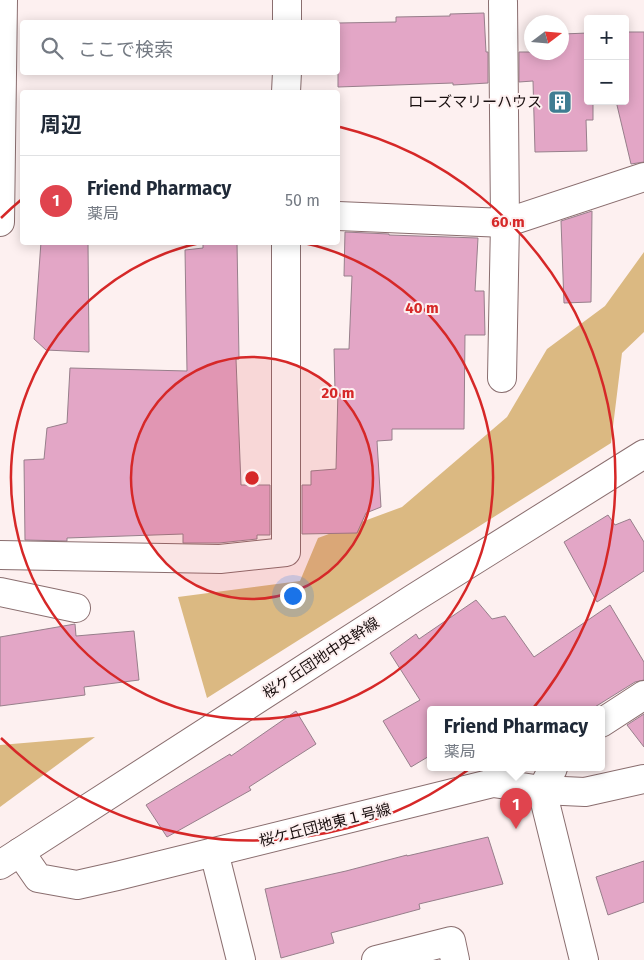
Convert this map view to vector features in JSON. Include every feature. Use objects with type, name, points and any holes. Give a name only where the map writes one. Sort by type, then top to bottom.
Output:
[{"type":"street","points":[[0,222],[3,0]]},
{"type":"street","points":[[287,0],[287,20]]},
{"type":"street","points":[[498,1],[505,223],[502,378]]},
{"type":"street","points":[[286,75],[286,90]]},
{"type":"street","points":[[340,216],[505,223],[644,177]]},
{"type":"street","points":[[0,555],[220,559],[286,552],[286,245]]},
{"type":"street","name":"桜ケ丘団地中央幹線","points":[[10,858],[414,598],[644,454]]},
{"type":"street","points":[[0,592],[76,608]]},
{"type":"street","points":[[605,720],[644,695]]},
{"type":"street","name":"桜ケ丘団地東１号線","points":[[10,858],[38,878],[76,885],[493,783],[548,779],[585,792],[644,778]]},
{"type":"street","points":[[548,779],[584,960]]},
{"type":"street","points":[[214,852],[241,960]]},
{"type":"street","points":[[376,960],[451,941],[455,960]]},
{"type":"shaded area","points":[[644,252],[644,332],[622,353],[611,443],[207,698],[178,597],[300,581],[318,538],[402,507],[507,417],[547,349],[605,306]]},
{"type":"shaded area","points":[[95,737],[0,807],[0,745]]},
{"type":"building","points":[[484,13],[486,52],[488,52],[488,83],[338,87],[338,75],[340,75],[340,23],[396,22],[396,17],[450,16],[450,14]]},
{"type":"building","points":[[629,32],[644,32],[644,162],[631,164],[617,105],[629,105]]},
{"type":"building","name":"ローズマリーハウス","points":[[584,33],[584,105],[593,105],[593,120],[586,120],[587,151],[535,152],[533,81],[519,82],[519,52],[524,52],[524,60],[569,60],[569,34]]},
{"type":"building","points":[[592,211],[591,302],[564,303],[561,221]]},
{"type":"building","points":[[345,232],[478,238],[475,291],[484,291],[485,335],[465,335],[464,429],[392,429],[392,440],[377,441],[381,507],[366,513],[357,533],[302,534],[302,485],[311,485],[311,471],[336,469],[338,390],[335,390],[334,349],[349,349],[352,276],[344,276]]},
{"type":"building","points":[[41,245],[88,245],[89,352],[46,350],[34,339]]},
{"type":"building","points":[[203,245],[237,245],[239,359],[236,359],[241,485],[270,485],[270,535],[257,535],[257,539],[219,543],[183,543],[183,534],[67,538],[67,541],[25,540],[24,460],[44,459],[47,428],[67,423],[70,368],[187,371],[185,250],[203,248]]},
{"type":"building","points":[[608,515],[615,525],[630,519],[644,542],[644,571],[597,602],[564,542]]},
{"type":"building","points":[[476,600],[492,619],[505,616],[534,657],[610,605],[644,662],[644,680],[635,682],[596,706],[427,706],[427,757],[411,767],[383,721],[420,700],[390,653],[416,634],[419,639]]},
{"type":"building","points":[[75,624],[76,636],[134,631],[139,680],[84,687],[85,695],[0,706],[0,637]]},
{"type":"building","points":[[296,711],[316,744],[249,787],[251,790],[167,837],[146,805],[230,754],[231,756]]},
{"type":"building","points":[[644,714],[644,747],[627,725]]},
{"type":"building","points":[[488,837],[503,884],[419,904],[420,909],[331,933],[334,943],[281,958],[265,889]]},
{"type":"building","points":[[644,861],[644,902],[608,915],[596,877]]},
{"type":"place","name":"ローズマリーハウス","points":[[560,102]]},
{"type":"place","name":"Friend Pharmacy","points":[[516,829]]}]
